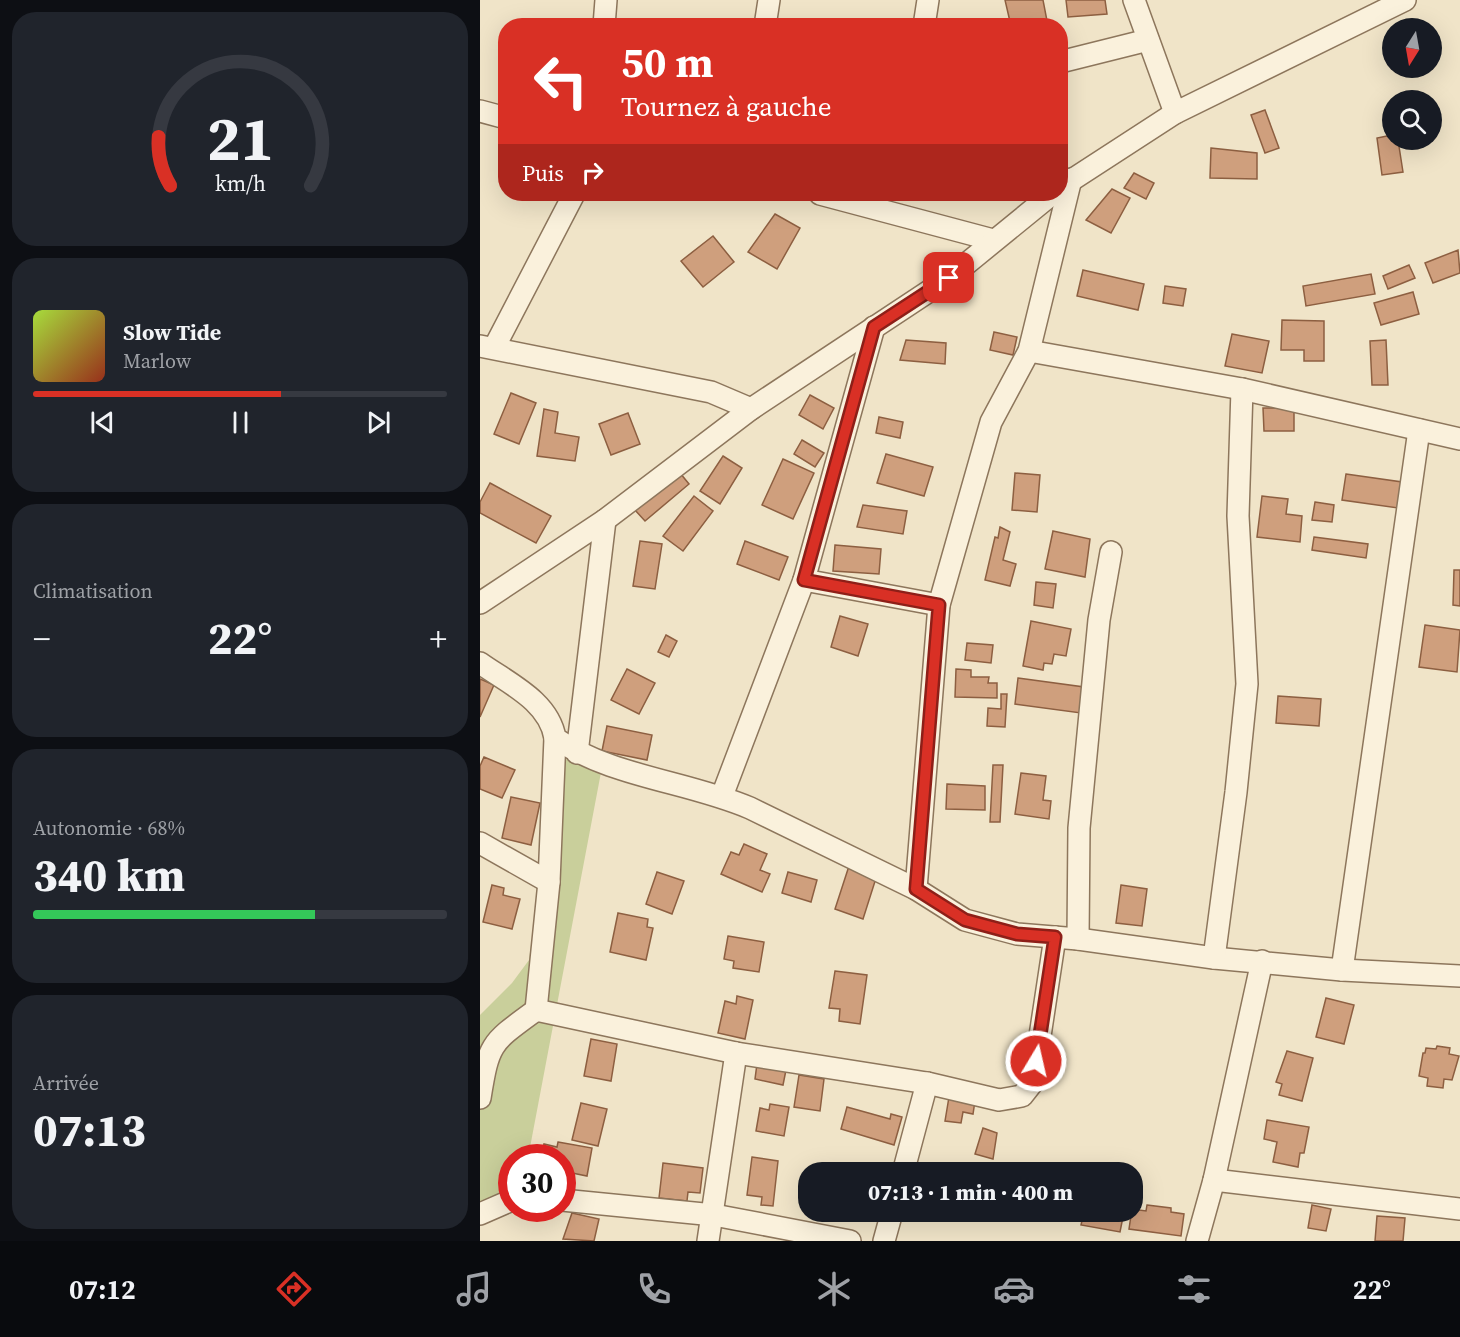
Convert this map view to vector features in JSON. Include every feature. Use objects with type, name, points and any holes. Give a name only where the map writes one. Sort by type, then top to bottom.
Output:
[{"type":"street","points":[[605,18],[606,0]]},
{"type":"street","points":[[768,18],[769,0]]},
{"type":"street","points":[[925,18],[928,0]]},
{"type":"street","points":[[1134,0],[1175,113]]},
{"type":"street","points":[[1068,182],[1175,113],[1405,0]]},
{"type":"street","points":[[1068,60],[1148,40]]},
{"type":"street","points":[[480,111],[498,116]]},
{"type":"street","points":[[570,201],[487,347],[711,392],[750,409]]},
{"type":"street","points":[[846,201],[993,240]]},
{"type":"street","points":[[480,603],[605,520],[750,409],[949,278],[1044,201]]},
{"type":"street","points":[[916,889],[939,605],[991,422],[1029,351],[1062,201]]},
{"type":"street","points":[[722,796],[804,580],[874,327]]},
{"type":"street","points":[[1029,351],[1242,389],[1460,439]]},
{"type":"street","points":[[1214,958],[1236,792],[1247,684],[1238,516],[1242,389]]},
{"type":"street","points":[[1342,970],[1419,430]]},
{"type":"street","points":[[577,753],[605,520]]},
{"type":"street","points":[[1078,939],[1079,828],[1099,620],[1111,552]]},
{"type":"street","points":[[804,580],[939,605]]},
{"type":"street","points":[[480,663],[544,711],[552,723],[555,738],[549,882],[536,1010]]},
{"type":"street","points":[[555,738],[577,753],[722,796],[916,889],[965,920],[1017,934],[1078,939],[1214,958],[1342,970],[1460,976]]},
{"type":"street","points":[[480,843],[549,882]]},
{"type":"street","points":[[480,1098],[489,1034],[536,1010],[736,1053],[927,1083],[999,1100],[1022,1096],[1033,1082],[1055,937]]},
{"type":"street","points":[[1197,1241],[1214,1180],[1262,961]]},
{"type":"street","points":[[708,1241],[714,1215],[736,1053]]},
{"type":"street","points":[[906,1162],[927,1083]]},
{"type":"street","points":[[1214,1180],[1460,1209]]},
{"type":"street","points":[[576,1201],[714,1215],[850,1241]]},
{"type":"street","points":[[480,1214],[498,1206]]},
{"type":"street","points":[[884,1241],[889,1222]]},
{"type":"green space","points":[[557,757],[602,767],[531,1144],[498,1144],[498,1209],[480,1220],[480,1015],[512,983],[529,960]]},
{"type":"building","points":[[1005,0],[1043,0],[1046,18],[1009,18]]},
{"type":"building","points":[[1066,0],[1105,0],[1107,14],[1068,17]]},
{"type":"building","points":[[1265,110],[1279,148],[1265,153],[1251,115]]},
{"type":"building","points":[[1382,137],[1382,150],[1400,150],[1403,172],[1382,175],[1377,138]]},
{"type":"building","points":[[1211,148],[1257,153],[1257,179],[1210,178]]},
{"type":"building","points":[[1134,173],[1154,183],[1146,199],[1124,188]]},
{"type":"building","points":[[1112,189],[1130,198],[1111,233],[1086,220]]},
{"type":"building","points":[[775,214],[800,228],[777,269],[748,252]]},
{"type":"building","points":[[713,236],[734,262],[703,287],[681,261]]},
{"type":"building","points":[[1458,250],[1460,273],[1433,283],[1425,263]]},
{"type":"building","points":[[1409,265],[1415,278],[1388,289],[1383,276]]},
{"type":"building","points":[[1083,270],[1144,284],[1138,310],[1077,296]]},
{"type":"building","points":[[1371,274],[1375,294],[1306,306],[1303,286]]},
{"type":"building","points":[[1165,286],[1186,289],[1183,306],[1163,303]]},
{"type":"building","points":[[1413,292],[1419,314],[1381,325],[1374,303]]},
{"type":"building","points":[[1282,320],[1324,321],[1324,361],[1304,361],[1304,350],[1281,350]]},
{"type":"building","points":[[994,332],[1017,337],[1013,355],[990,350]]},
{"type":"building","points":[[1232,334],[1269,341],[1262,373],[1225,366]]},
{"type":"building","points":[[906,340],[946,343],[945,364],[900,360]]},
{"type":"building","points":[[1386,340],[1388,385],[1372,385],[1370,341]]},
{"type":"building","points":[[511,393],[536,403],[519,444],[494,434]]},
{"type":"building","points":[[810,395],[834,408],[823,429],[799,415]]},
{"type":"building","points":[[1263,408],[1294,408],[1294,431],[1264,431]]},
{"type":"building","points":[[544,409],[558,412],[555,433],[579,437],[575,461],[537,456]]},
{"type":"building","points":[[628,413],[640,444],[611,455],[599,424]]},
{"type":"building","points":[[879,417],[903,422],[900,438],[876,433]]},
{"type":"building","points":[[802,440],[824,453],[815,467],[794,454]]},
{"type":"building","points":[[886,454],[933,467],[924,496],[877,483]]},
{"type":"building","points":[[723,456],[742,468],[720,504],[700,491]]},
{"type":"building","points":[[783,459],[814,473],[793,519],[762,505]]},
{"type":"building","points":[[680,473],[689,484],[645,521],[635,510]]},
{"type":"building","points":[[1015,473],[1040,475],[1037,512],[1012,510]]},
{"type":"building","points":[[1346,474],[1402,482],[1398,508],[1342,500]]},
{"type":"building","points":[[490,483],[551,516],[536,543],[480,513],[480,502]]},
{"type":"building","points":[[694,496],[713,511],[683,551],[663,536]]},
{"type":"building","points":[[1262,496],[1288,499],[1286,514],[1302,516],[1300,542],[1257,537]]},
{"type":"building","points":[[1315,502],[1334,505],[1332,522],[1312,520]]},
{"type":"building","points":[[863,505],[907,511],[903,534],[857,527]]},
{"type":"building","points":[[1000,527],[1010,532],[1003,560],[1016,564],[1010,586],[985,580],[995,537],[998,538]]},
{"type":"building","points":[[1053,531],[1090,539],[1085,577],[1045,569]]},
{"type":"building","points":[[1314,537],[1368,544],[1366,558],[1312,550]]},
{"type":"building","points":[[640,541],[662,544],[655,589],[633,586]]},
{"type":"building","points":[[745,541],[788,557],[779,580],[737,564]]},
{"type":"building","points":[[835,545],[881,549],[879,574],[833,571]]},
{"type":"building","points":[[1454,570],[1460,570],[1460,606],[1453,605]]},
{"type":"building","points":[[1036,582],[1056,584],[1053,608],[1034,605]]},
{"type":"building","points":[[840,616],[868,624],[858,656],[831,647]]},
{"type":"building","points":[[1031,621],[1071,629],[1066,656],[1054,654],[1052,664],[1044,663],[1043,670],[1023,666]]},
{"type":"building","points":[[1425,625],[1460,630],[1457,672],[1419,667]]},
{"type":"building","points":[[666,635],[677,641],[669,657],[658,652]]},
{"type":"building","points":[[967,643],[993,645],[991,663],[965,660]]},
{"type":"building","points":[[627,669],[655,683],[639,714],[611,700]]},
{"type":"building","points":[[956,669],[971,670],[971,677],[989,677],[988,683],[997,683],[997,698],[955,697]]},
{"type":"building","points":[[1018,678],[1084,687],[1081,713],[1015,704]]},
{"type":"building","points":[[480,679],[494,685],[480,717]]},
{"type":"building","points":[[1001,694],[1007,694],[1005,727],[987,726],[988,708],[1001,709]]},
{"type":"building","points":[[1278,696],[1321,699],[1319,726],[1276,723]]},
{"type":"building","points":[[607,726],[652,735],[647,760],[602,751]]},
{"type":"building","points":[[484,757],[515,770],[502,798],[480,789],[480,766]]},
{"type":"building","points":[[993,765],[1003,765],[1000,822],[990,822]]},
{"type":"building","points":[[1021,773],[1046,776],[1043,800],[1051,801],[1049,819],[1015,814]]},
{"type":"building","points":[[947,784],[985,786],[985,810],[946,809]]},
{"type":"building","points":[[511,797],[540,803],[531,845],[502,838]]},
{"type":"building","points":[[744,844],[767,854],[760,870],[770,874],[762,892],[721,874],[731,852],[739,855]]},
{"type":"building","points":[[849,866],[877,875],[863,919],[835,909]]},
{"type":"building","points":[[657,872],[684,881],[672,914],[646,904]]},
{"type":"building","points":[[788,872],[817,880],[811,902],[782,893]]},
{"type":"building","points":[[492,885],[504,888],[503,895],[520,899],[512,929],[483,922]]},
{"type":"building","points":[[1121,885],[1147,889],[1142,926],[1116,923]]},
{"type":"building","points":[[618,913],[648,919],[647,927],[653,928],[646,960],[610,952]]},
{"type":"building","points":[[728,936],[764,942],[759,972],[733,968],[734,961],[724,959]]},
{"type":"building","points":[[835,971],[867,975],[860,1024],[839,1021],[840,1009],[829,1008]]},
{"type":"building","points":[[737,996],[753,1000],[745,1039],[718,1033],[725,1001],[736,1004]]},
{"type":"building","points":[[1326,998],[1354,1005],[1344,1044],[1316,1037]]},
{"type":"building","points":[[591,1039],[617,1044],[611,1081],[584,1076]]},
{"type":"building","points":[[1437,1046],[1450,1048],[1449,1054],[1459,1056],[1452,1080],[1444,1079],[1443,1088],[1427,1086],[1428,1078],[1419,1076],[1426,1048],[1436,1049]]},
{"type":"building","points":[[1287,1051],[1313,1058],[1302,1101],[1279,1095],[1282,1084],[1276,1082]]},
{"type":"building","points":[[757,1064],[786,1070],[783,1085],[755,1079]]},
{"type":"building","points":[[799,1075],[824,1079],[820,1111],[794,1107]]},
{"type":"building","points":[[949,1097],[975,1101],[973,1114],[963,1112],[961,1123],[945,1121]]},
{"type":"building","points":[[581,1103],[607,1109],[598,1146],[572,1140]]},
{"type":"building","points":[[770,1104],[789,1107],[784,1136],[756,1131],[760,1108],[769,1110]]},
{"type":"building","points":[[847,1107],[890,1119],[891,1114],[902,1117],[894,1145],[841,1129]]},
{"type":"building","points":[[1267,1120],[1309,1127],[1304,1153],[1300,1153],[1298,1167],[1273,1162],[1277,1142],[1264,1139]]},
{"type":"building","points":[[983,1128],[997,1133],[993,1159],[975,1154]]},
{"type":"building","points":[[576,1145],[592,1148],[587,1176],[576,1174]]},
{"type":"building","points":[[752,1157],[778,1161],[773,1206],[761,1205],[762,1197],[747,1195]]},
{"type":"building","points":[[663,1163],[703,1168],[700,1193],[688,1192],[687,1201],[659,1198]]},
{"type":"building","points":[[1147,1205],[1171,1208],[1171,1212],[1184,1214],[1181,1236],[1129,1229],[1130,1222],[1143,1222],[1143,1211],[1146,1211]]},
{"type":"building","points":[[1312,1205],[1331,1209],[1326,1231],[1308,1228]]},
{"type":"building","points":[[576,1214],[599,1219],[594,1241],[563,1239],[569,1222],[576,1222]]},
{"type":"building","points":[[1377,1216],[1405,1218],[1403,1241],[1375,1241]]},
{"type":"building","points":[[1082,1222],[1122,1222],[1120,1232],[1081,1225]]},
{"type":"route","points":[[949,278],[874,327],[804,580],[939,605],[916,889],[965,920],[1017,934],[1055,937],[1036,1061]]}]
